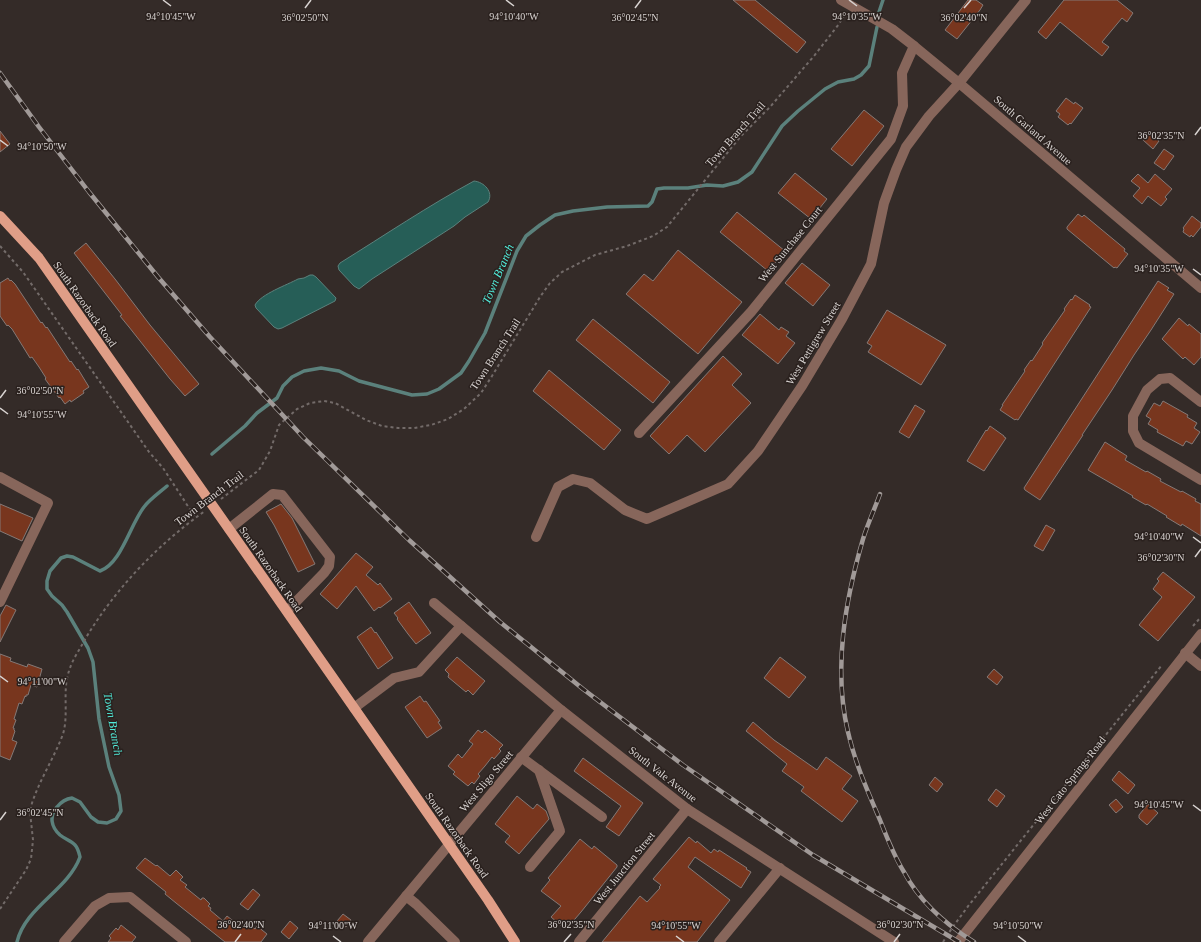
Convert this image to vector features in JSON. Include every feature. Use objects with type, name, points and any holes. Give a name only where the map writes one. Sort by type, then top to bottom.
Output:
[{"type":"main road","name":"South Razorback Road","points":[[0,216],[39,258],[287,611],[488,900],[515,942]]},
{"type":"street","name":"West Pettigrew Street","points":[[536,536],[558,487],[573,479],[590,484],[625,510],[647,519],[728,484],[758,451],[802,386],[842,318],[871,264],[884,203],[906,147],[929,116],[959,83],[1026,0]]},
{"type":"street","name":"South Garland Avenue","points":[[845,2],[892,29],[914,46],[1201,288]]},
{"type":"street","name":"West Sunchase Court","points":[[639,433],[751,312],[892,139],[904,106],[902,73],[914,46]]},
{"type":"street","points":[[1201,402],[1170,378],[1160,379],[1147,390],[1133,416],[1133,431],[1139,444],[1201,480]]},
{"type":"street","points":[[0,477],[48,502],[0,602]]},
{"type":"street","points":[[229,529],[273,494],[282,495],[330,557],[329,566],[324,573],[287,611]]},
{"type":"street","name":"South Vale Avenue","points":[[434,603],[561,710],[688,809],[894,942]]},
{"type":"street","points":[[354,708],[394,678],[419,672],[461,626]]},
{"type":"street","name":"West Cato Springs Road","points":[[958,942],[1201,634]]},
{"type":"street","points":[[1185,653],[1201,666]]},
{"type":"street","name":"West Sligo Street","points":[[368,942],[561,710]]},
{"type":"street","points":[[521,757],[602,817]]},
{"type":"street","points":[[530,867],[560,831],[539,770]]},
{"type":"street","name":"West Junction Street","points":[[579,942],[688,809]]},
{"type":"street","points":[[719,942],[780,868]]},
{"type":"street","points":[[406,896],[455,942]]},
{"type":"street","points":[[64,942],[95,906],[109,898],[130,897],[186,942]]},
{"type":"path","name":"Town Branch Trail","points":[[0,909],[26,870],[31,859],[33,840],[30,812],[32,803],[63,732],[66,719],[68,671],[90,632],[108,605],[156,551],[195,518],[230,494],[259,470],[270,451],[280,425],[297,409],[310,403],[324,401],[336,404],[366,420],[382,426],[398,428],[414,428],[431,425],[464,409],[481,393],[550,283],[562,272],[595,255],[654,236],[666,227],[741,136],[770,107],[814,56],[839,24],[845,2]]},
{"type":"path","points":[[0,246],[22,272],[145,446],[163,468],[195,518]]},
{"type":"path","points":[[1191,629],[1201,617]]},
{"type":"path","points":[[943,942],[969,905],[1162,665]]},
{"type":"water","points":[[474,181],[484,185],[489,191],[490,198],[488,202],[359,289],[354,286],[339,270],[338,266],[340,263]]},
{"type":"water","points":[[310,275],[316,277],[336,298],[335,301],[278,329],[274,327],[256,308],[255,305],[263,297],[298,279]]},
{"type":"building","points":[[733,0],[755,0],[806,42],[797,53]]},
{"type":"building","points":[[968,0],[976,0],[983,5],[957,39],[945,30]]},
{"type":"building","points":[[1064,0],[1117,0],[1133,13],[1127,22],[1122,18],[1102,42],[1109,47],[1102,56],[1060,22],[1046,39],[1038,32]]},
{"type":"building","points":[[1066,98],[1083,108],[1071,124],[1070,123],[1068,125],[1058,117],[1060,114],[1056,111]]},
{"type":"building","points":[[864,110],[884,126],[852,166],[831,149]]},
{"type":"building","points":[[0,131],[10,144],[0,152]]},
{"type":"building","points":[[1149,132],[1159,141],[1153,149],[1143,140]]},
{"type":"building","points":[[1164,149],[1174,156],[1164,170],[1154,163]]},
{"type":"building","points":[[795,173],[827,199],[811,219],[778,193]]},
{"type":"building","points":[[1138,174],[1148,183],[1155,174],[1172,189],[1165,197],[1167,199],[1161,206],[1148,196],[1142,204],[1133,196],[1140,188],[1131,181]]},
{"type":"building","points":[[737,212],[785,251],[768,271],[720,232]]},
{"type":"building","points":[[1078,214],[1082,217],[1084,215],[1125,249],[1124,251],[1128,254],[1117,268],[1114,268],[1067,229]]},
{"type":"building","points":[[1192,216],[1201,223],[1201,227],[1193,237],[1191,235],[1190,237],[1183,232],[1183,228]]},
{"type":"building","points":[[86,243],[150,325],[199,384],[185,396],[120,316],[122,315],[74,253]]},
{"type":"building","points":[[678,250],[742,302],[698,354],[626,294],[644,274],[653,281]]},
{"type":"building","points":[[802,263],[830,285],[813,306],[785,283]]},
{"type":"building","points":[[8,278],[15,284],[41,323],[42,322],[46,328],[47,327],[70,362],[71,361],[77,370],[78,369],[89,387],[83,391],[84,393],[71,402],[70,400],[65,404],[60,397],[59,398],[45,379],[46,378],[32,357],[30,358],[12,329],[8,325],[7,326],[0,316],[0,283]]},
{"type":"building","points":[[1158,281],[1169,288],[1167,290],[1174,294],[1040,500],[1024,488]]},
{"type":"building","points":[[1075,295],[1091,307],[1018,420],[1015,420],[1000,410],[1002,405],[1065,310],[1064,309]]},
{"type":"building","points":[[887,310],[946,345],[921,385],[868,352],[872,346],[867,343]]},
{"type":"building","points":[[760,314],[779,330],[781,327],[789,332],[786,336],[795,343],[778,364],[742,335]]},
{"type":"building","points":[[1179,318],[1201,334],[1201,357],[1194,365],[1185,357],[1183,359],[1162,339]]},
{"type":"building","points":[[593,319],[670,382],[653,403],[576,340]]},
{"type":"building","points":[[723,356],[742,374],[732,385],[751,403],[705,452],[687,435],[669,454],[650,436]]},
{"type":"building","points":[[549,370],[621,430],[604,450],[533,391]]},
{"type":"building","points":[[1163,401],[1188,415],[1187,417],[1197,423],[1194,428],[1200,432],[1192,444],[1186,441],[1183,446],[1157,432],[1158,430],[1148,424],[1151,419],[1146,416],[1154,403],[1160,406]]},
{"type":"building","points":[[915,405],[925,411],[909,438],[899,432]]},
{"type":"building","points":[[990,426],[1006,438],[984,471],[967,461]]},
{"type":"building","points":[[1105,442],[1127,456],[1125,460],[1161,479],[1160,481],[1196,499],[1195,501],[1201,504],[1201,536],[1182,524],[1181,526],[1166,517],[1167,516],[1088,470]]},
{"type":"building","points":[[0,504],[33,518],[22,541],[0,531]]},
{"type":"building","points":[[281,504],[292,518],[315,564],[298,572],[266,512]]},
{"type":"building","points":[[1046,525],[1055,530],[1043,551],[1034,546]]},
{"type":"building","points":[[356,553],[373,567],[366,575],[378,585],[380,583],[392,599],[374,611],[356,586],[337,609],[320,594]]},
{"type":"building","points":[[1163,572],[1195,597],[1158,641],[1139,625],[1162,597],[1153,589],[1159,581],[1157,579]]},
{"type":"building","points":[[409,602],[431,633],[416,644],[394,613]]},
{"type":"building","points":[[6,605],[16,610],[0,642],[0,616]]},
{"type":"building","points":[[371,627],[393,658],[378,669],[357,637]]},
{"type":"building","points":[[0,654],[11,658],[10,661],[27,667],[28,664],[42,669],[37,687],[31,685],[28,695],[26,695],[26,697],[25,696],[22,704],[19,703],[14,719],[16,720],[13,728],[15,731],[12,740],[17,742],[10,760],[0,756]]},
{"type":"building","points":[[457,657],[485,681],[473,695],[468,690],[466,692],[448,677],[449,674],[445,670]]},
{"type":"building","points":[[780,657],[806,677],[789,698],[764,678]]},
{"type":"building","points":[[994,669],[1003,677],[997,685],[987,677]]},
{"type":"building","points":[[420,696],[424,702],[426,701],[440,721],[438,722],[442,728],[427,738],[405,707]]},
{"type":"building","points":[[753,722],[774,740],[817,770],[826,757],[852,776],[842,789],[858,801],[842,822],[801,791],[804,787],[782,771],[787,764],[746,731]]},
{"type":"building","points":[[478,730],[482,733],[485,730],[503,745],[499,749],[501,751],[494,759],[492,757],[478,774],[480,776],[474,784],[472,782],[468,786],[453,774],[455,772],[448,766],[458,754],[462,758],[473,744],[469,741]]},
{"type":"building","points":[[583,758],[643,803],[619,836],[606,827],[621,806],[574,771]]},
{"type":"building","points":[[1119,771],[1135,785],[1128,794],[1112,780]]},
{"type":"building","points":[[935,777],[943,784],[937,792],[929,785]]},
{"type":"building","points":[[996,789],[1005,796],[997,807],[988,800]]},
{"type":"building","points":[[517,796],[533,809],[537,804],[546,811],[549,819],[519,854],[505,842],[510,836],[495,824]]},
{"type":"building","points":[[1116,799],[1123,807],[1116,813],[1109,805]]},
{"type":"building","points":[[1148,804],[1158,813],[1147,825],[1139,818],[1139,815]]},
{"type":"building","points":[[689,837],[696,843],[697,841],[711,853],[714,849],[718,852],[719,850],[751,872],[741,888],[695,857],[688,867],[730,900],[697,942],[602,942],[640,896],[647,902],[660,888],[659,887],[661,885],[653,879]]},
{"type":"building","points":[[580,839],[592,849],[594,846],[617,865],[617,867],[581,912],[569,926],[568,924],[565,929],[551,917],[561,906],[541,891],[550,880],[548,878]]},
{"type":"building","points":[[145,858],[156,866],[157,865],[170,876],[176,870],[183,877],[180,880],[187,885],[185,887],[201,900],[204,898],[210,904],[208,906],[211,908],[210,910],[223,921],[227,916],[242,928],[247,922],[255,929],[257,926],[267,934],[261,942],[225,942],[165,894],[166,892],[136,868]]},
{"type":"building","points":[[253,889],[260,895],[248,910],[240,904]]},
{"type":"building","points":[[343,914],[351,920],[346,927],[337,921]]},
{"type":"building","points":[[290,921],[298,928],[289,939],[281,932]]},
{"type":"building","points":[[121,925],[136,937],[132,942],[108,942],[111,938],[109,936],[116,928],[118,930]]},
{"type":"waterway","name":"Town Branch","points":[[879,12],[883,0]]},
{"type":"waterway","name":"Town Branch","points":[[212,454],[245,426],[257,413],[277,398],[283,386],[292,377],[304,371],[321,368],[339,371],[359,381],[412,395],[427,394],[439,389],[461,373],[485,333],[517,251],[526,236],[555,215],[573,211],[607,207],[648,206],[652,202],[657,189],[688,188],[707,185],[723,186],[738,182],[752,172],[782,126],[798,111],[825,89],[838,82],[854,79],[861,75],[869,66],[877,27]]},
{"type":"waterway","name":"Town Branch","points":[[17,942],[22,930],[37,908],[66,879],[74,869],[80,857],[76,846],[60,835],[55,829],[52,821],[54,810],[63,801],[72,798],[80,802],[91,817],[98,822],[107,823],[116,819],[121,811],[119,795],[109,767],[99,719],[93,662],[88,648],[67,612],[47,589],[47,581],[50,571],[61,558],[67,556],[73,557],[100,571],[107,567],[114,561],[144,507],[167,486]]},
{"type":"railway","points":[[0,73],[89,192],[158,277],[210,337],[303,437],[409,540],[500,622],[583,689],[683,765],[813,855],[959,942]]},
{"type":"railway","points":[[880,494],[863,539],[846,611],[841,660],[841,684],[848,732],[854,755],[866,788],[900,866],[910,883],[934,912],[953,928],[974,942]]}]
